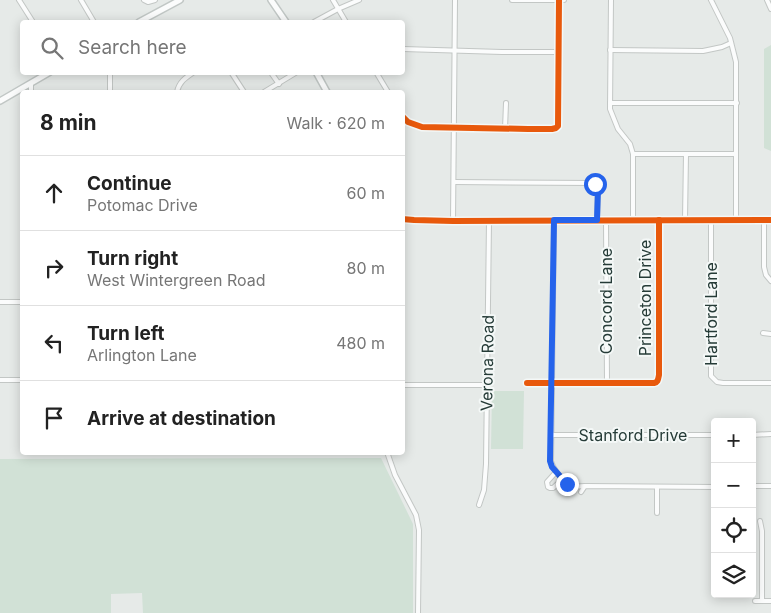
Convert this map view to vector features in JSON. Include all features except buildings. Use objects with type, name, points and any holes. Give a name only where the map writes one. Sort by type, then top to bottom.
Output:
[{"type":"street","points":[[19,0],[32,20]]},
{"type":"street","points":[[81,0],[93,20]]},
{"type":"street","points":[[146,1],[155,0]]},
{"type":"street","points":[[143,20],[180,0]]},
{"type":"street","points":[[271,0],[285,20]]},
{"type":"street","points":[[333,0],[345,20]]},
{"type":"street","points":[[317,20],[338,8],[360,0]]},
{"type":"street","points":[[453,220],[455,0]]},
{"type":"street","points":[[512,0],[564,0]]},
{"type":"street","points":[[405,119],[418,126],[454,128],[554,129],[557,127],[559,0]]},
{"type":"street","points":[[611,0],[610,110],[618,129],[628,141],[633,154],[633,220]]},
{"type":"street","points":[[711,0],[732,43],[736,62],[736,220]]},
{"type":"street","points":[[767,0],[771,9]]},
{"type":"street","points":[[610,50],[703,51],[732,43]]},
{"type":"street","points":[[405,49],[558,52]]},
{"type":"street","points":[[0,101],[45,75]]},
{"type":"street","points":[[110,75],[110,90]]},
{"type":"street","points":[[178,90],[180,84],[190,75]]},
{"type":"street","points":[[233,75],[243,90]]},
{"type":"street","points":[[273,75],[279,84]]},
{"type":"street","points":[[268,90],[292,75]]},
{"type":"street","points":[[318,75],[326,90]]},
{"type":"street","points":[[378,75],[387,90]]},
{"type":"street","points":[[31,83],[31,90]]},
{"type":"street","points":[[506,103],[506,129]]},
{"type":"street","points":[[610,103],[737,103]]},
{"type":"street","points":[[633,154],[736,154]]},
{"type":"street","points":[[685,220],[686,154]]},
{"type":"street","points":[[454,182],[594,183],[598,188],[597,220]]},
{"type":"street","points":[[405,218],[771,220]]},
{"type":"street","name":"Concord Lane","points":[[606,219],[606,382]]},
{"type":"street","name":"Verona Road","points":[[479,505],[484,490],[486,464],[489,220]]},
{"type":"street","points":[[554,220],[550,461],[552,467],[570,486],[711,487]]},
{"type":"street","name":"Princeton Drive","points":[[606,382],[654,383],[658,380],[659,220]]},
{"type":"street","name":"Hartford Lane","points":[[711,220],[711,376],[717,382],[723,383],[771,383]]},
{"type":"street","points":[[764,220],[764,268],[766,275],[771,281]]},
{"type":"street","points":[[0,302],[20,302]]},
{"type":"street","points":[[763,334],[771,334]]},
{"type":"street","points":[[0,380],[20,380]]},
{"type":"street","points":[[527,383],[606,382]]},
{"type":"street","points":[[405,385],[486,385]]},
{"type":"street","points":[[756,435],[771,434]]},
{"type":"street","name":"Stanford Drive","points":[[551,436],[711,435]]},
{"type":"street","points":[[388,455],[395,475],[416,515],[419,530],[418,613]]},
{"type":"street","points":[[556,472],[547,482],[548,487],[553,488],[563,479]]},
{"type":"street","points":[[581,492],[585,486]]},
{"type":"street","points":[[756,486],[771,486]]},
{"type":"street","points":[[657,487],[657,513]]},
{"type":"street","points":[[760,521],[762,531],[762,601]]},
{"type":"street","points":[[755,601],[771,601]]},
{"type":"green space","points":[[771,45],[771,151],[764,148],[764,49]]},
{"type":"green space","points":[[492,391],[524,391],[523,449],[491,449]]},
{"type":"green space","points":[[381,458],[413,524],[413,613],[143,613],[142,593],[111,594],[111,613],[0,613],[0,459]]},
{"type":"cycle path","points":[[405,119],[422,127],[556,128],[558,126],[559,0]]},
{"type":"cycle path","points":[[405,219],[453,221],[771,220]]},
{"type":"cycle path","points":[[527,383],[654,383],[657,381],[659,375],[659,220]]},
{"type":"route","points":[[567,484],[552,467],[550,461],[554,220],[597,220],[598,188],[595,184]]}]
